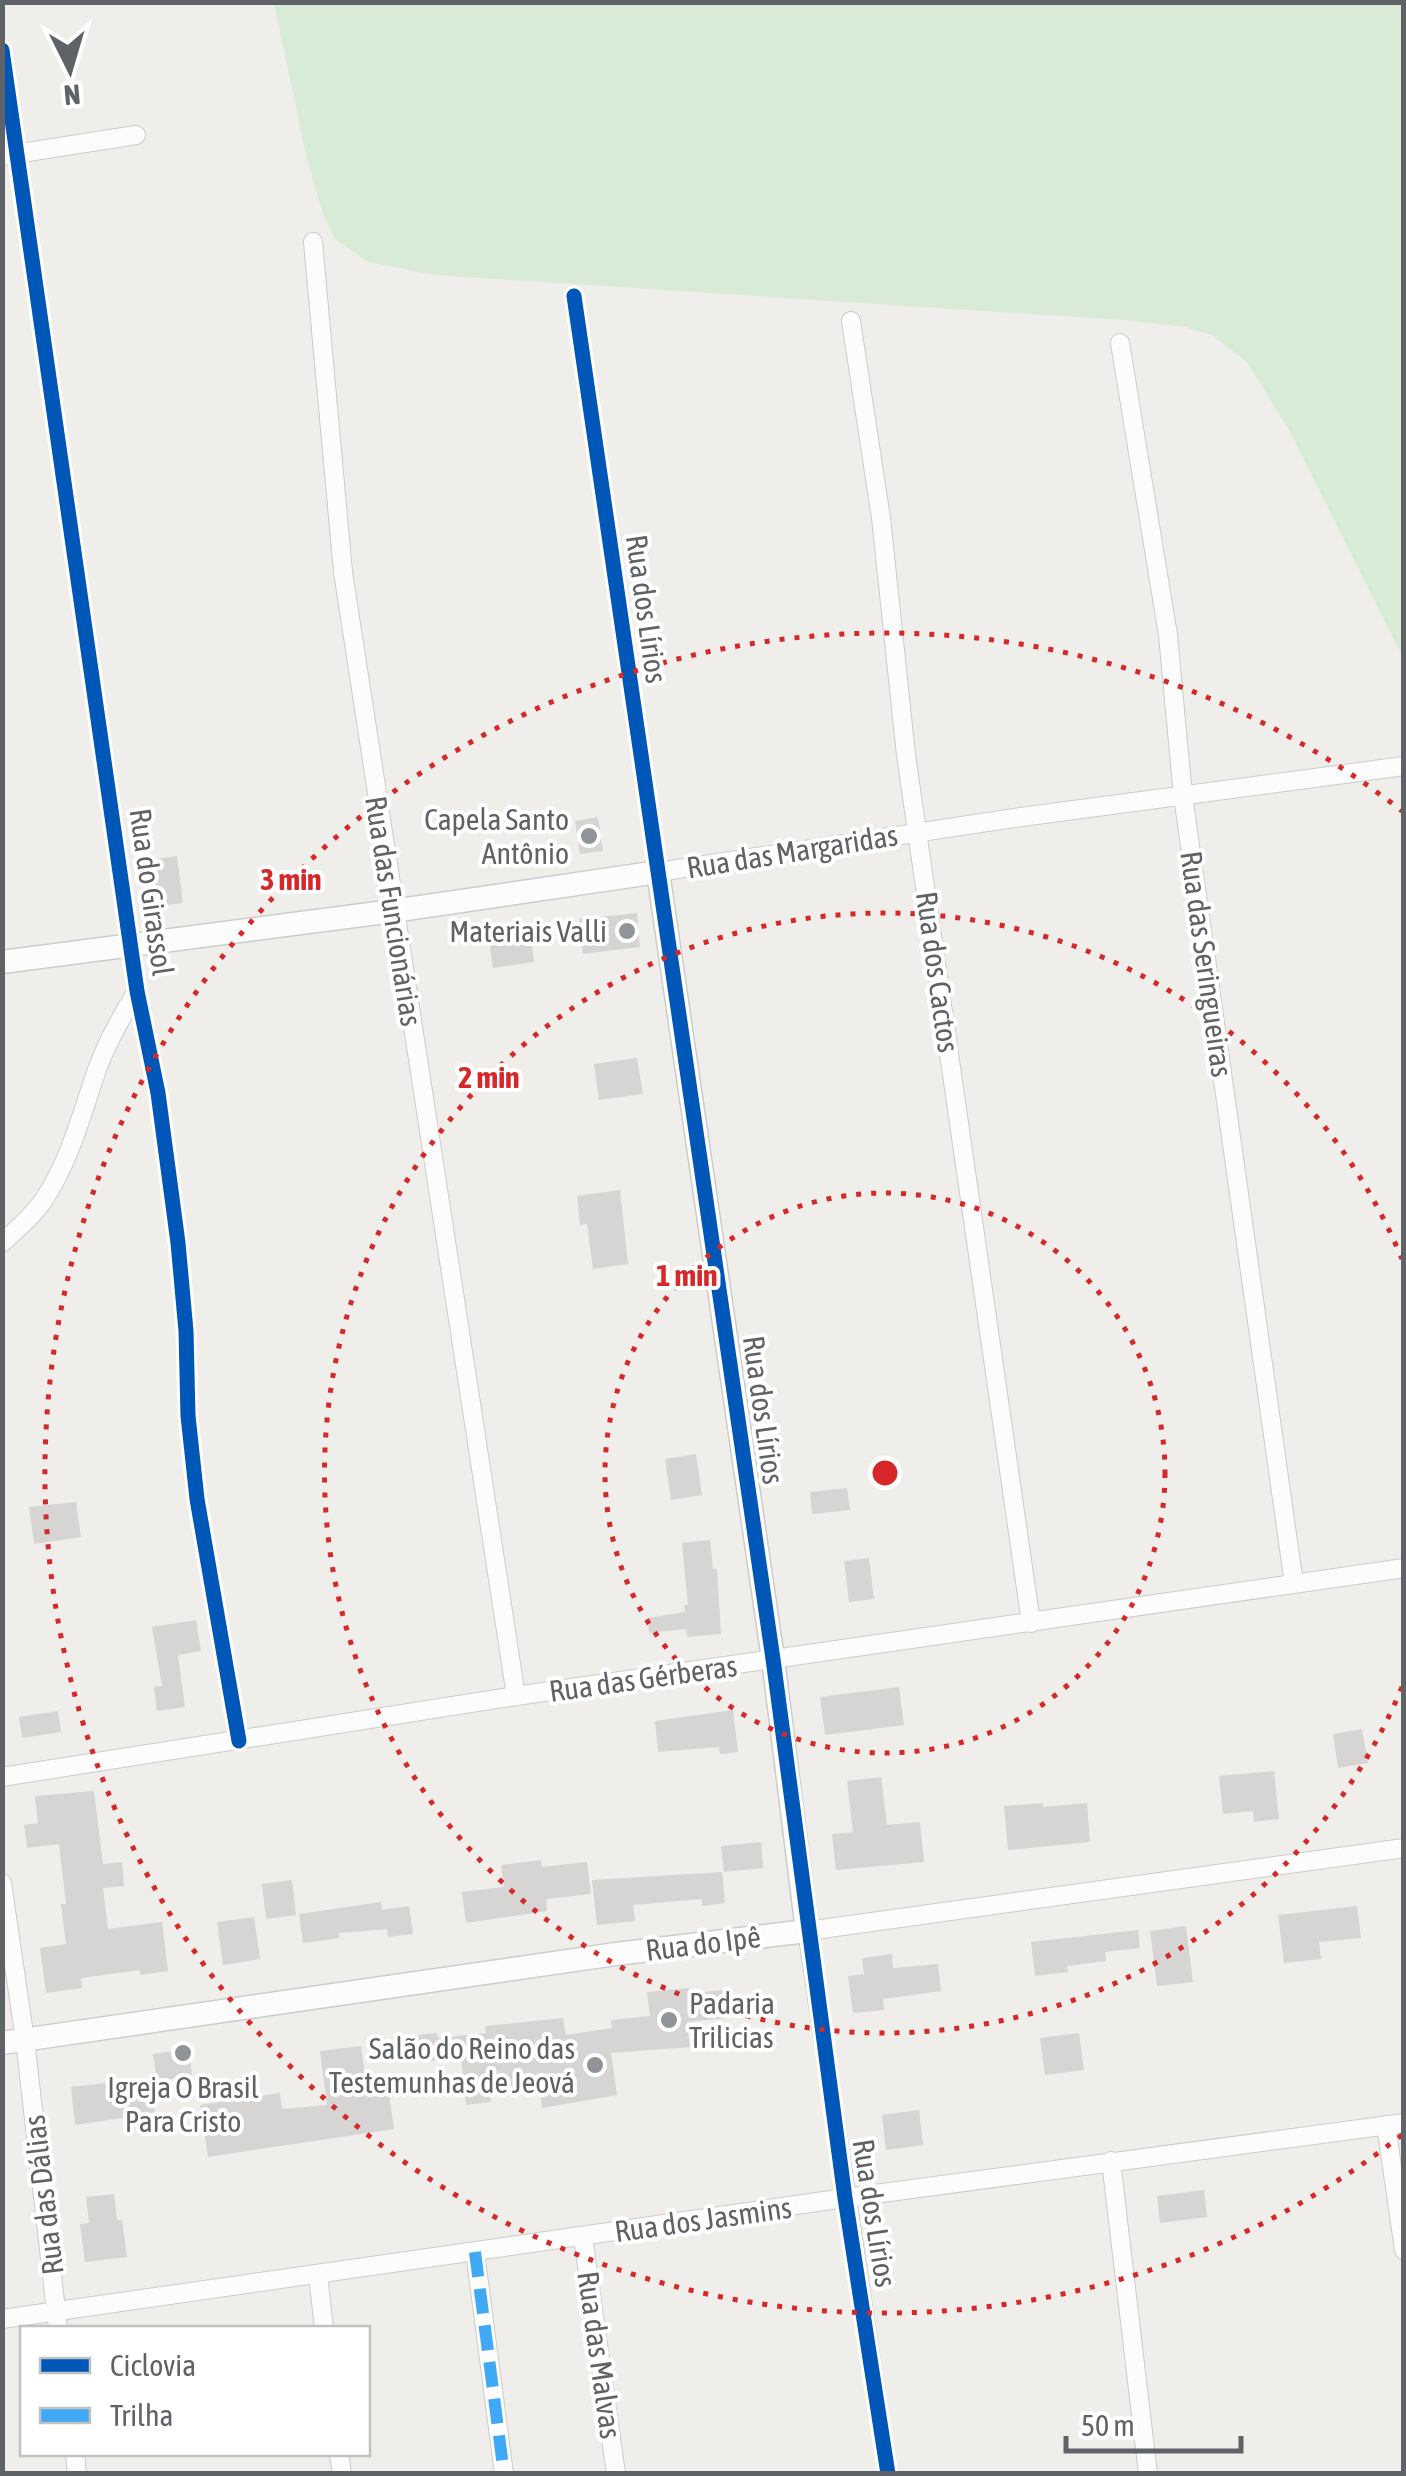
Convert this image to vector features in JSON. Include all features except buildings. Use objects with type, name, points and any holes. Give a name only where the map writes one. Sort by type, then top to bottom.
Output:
[{"type":"street","name":"Rua do Girassol","points":[[2,50],[10,154],[137,991],[158,1093],[178,1243],[197,1498],[239,1741]]},
{"type":"street","points":[[10,154],[136,135]]},
{"type":"street","name":"Rua das Funcionárias","points":[[312,242],[343,572],[516,1696]]},
{"type":"street","name":"Rua dos Lírios","points":[[574,296],[773,1659],[845,2198],[888,2474]]},
{"type":"street","name":"Rua dos Cactos","points":[[851,321],[881,518],[896,675],[1031,1622]]},
{"type":"street","name":"Rua das Seringueiras","points":[[1120,343],[1165,619],[1184,796],[1294,1584]]},
{"type":"street","name":"Rua das Margaridas","points":[[2,962],[394,911],[918,832],[1404,766]]},
{"type":"street","points":[[2,1244],[44,1201],[68,1156],[98,1066],[137,991]]},
{"type":"street","name":"Rua das Gérberas","points":[[2,1777],[516,1696],[1404,1568]]},
{"type":"street","name":"Rua do Ipê","points":[[14,2042],[616,1954],[1404,1848]]},
{"type":"street","name":"Rua das Dálias","points":[[2,1883],[14,2042],[57,2320]]},
{"type":"street","points":[[1395,2124],[1404,2250]]},
{"type":"street","name":"Rua dos Jasmins","points":[[2,2320],[57,2320],[318,2275],[845,2198],[1395,2124]]},
{"type":"street","points":[[1112,2161],[1148,2474]]},
{"type":"street","name":"Rua das Malvas","points":[[583,2237],[616,2474]]},
{"type":"street","points":[[476,2252],[504,2474]]},
{"type":"street","points":[[318,2275],[324,2326]]},
{"type":"green space","points":[[274,3],[1403,3],[1403,658],[1289,430],[1247,362],[1212,335],[1185,327],[1123,320],[435,275],[368,262],[335,239],[323,214],[306,155]]},
{"type":"marked path","points":[[475,2252],[504,2474]]},
{"type":"cycle path","points":[[2,50],[137,991],[158,1093],[178,1243],[197,1499],[239,1741]]},
{"type":"cycle path","points":[[574,296],[773,1659],[845,2198],[888,2474]]},
{"type":"place","name":"Capela Santo Antônio","points":[[589,836]]},
{"type":"place","name":"Materiais Valli","points":[[627,931]]},
{"type":"place","name":"Padaria Trilicias","points":[[669,2020]]},
{"type":"place","name":"Igreja O Brasil Para Cristo","points":[[183,2053]]},
{"type":"place","name":"Salão do Reino das Testemunhas de Jeová","points":[[595,2065]]}]
